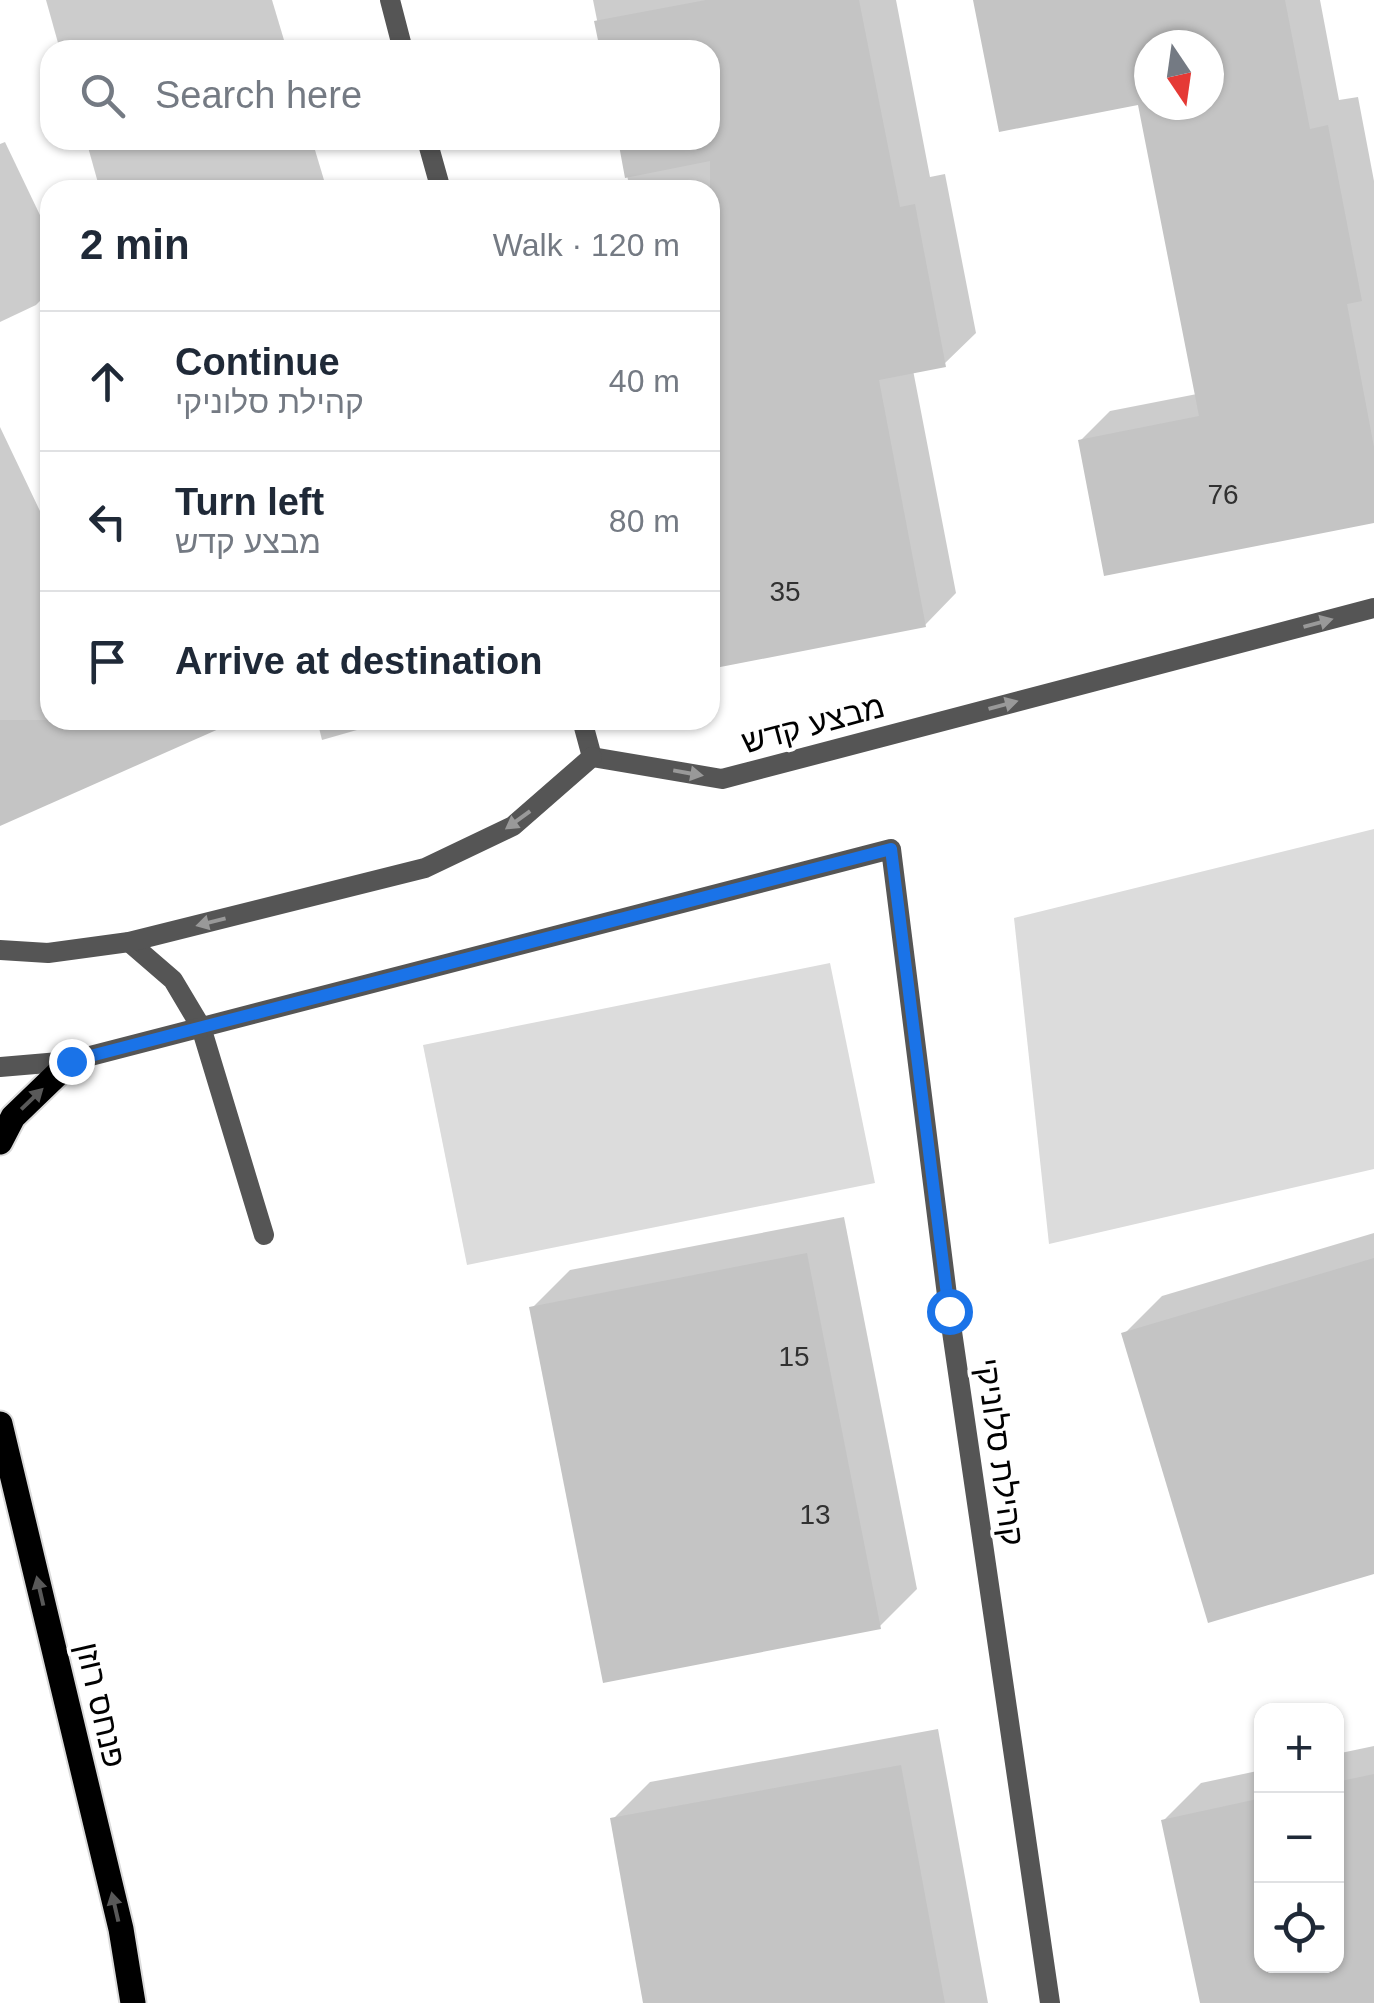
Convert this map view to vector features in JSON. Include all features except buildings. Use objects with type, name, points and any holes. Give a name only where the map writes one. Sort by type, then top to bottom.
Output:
[{"type":"main road","points":[[0,1142],[13,1117],[71,1061]]},
{"type":"main road","name":"פנחס רוזן","points":[[0,1424],[120,1929],[133,2003]]},
{"type":"street","points":[[390,0],[401,40]]},
{"type":"street","points":[[431,150],[438,180]]},
{"type":"street","name":"מבצע קדש","points":[[592,757],[722,779],[1374,608]]},
{"type":"street","points":[[0,950],[48,954],[129,942],[425,868],[513,826],[592,757],[585,730]]},
{"type":"street","name":"קהילת סלוניקי","points":[[201,1027],[891,849],[949,1311],[1050,2003]]},
{"type":"street","points":[[129,942],[173,980],[201,1027],[264,1235]]},
{"type":"street","points":[[0,1067],[71,1061],[201,1027]]},
{"type":"shaded area","points":[[1374,829],[1374,1169],[1049,1244],[1014,918]]},
{"type":"shaded area","points":[[830,963],[875,1183],[467,1265],[423,1045]]},
{"type":"route","points":[[71,1061],[891,849],[949,1311]]}]
